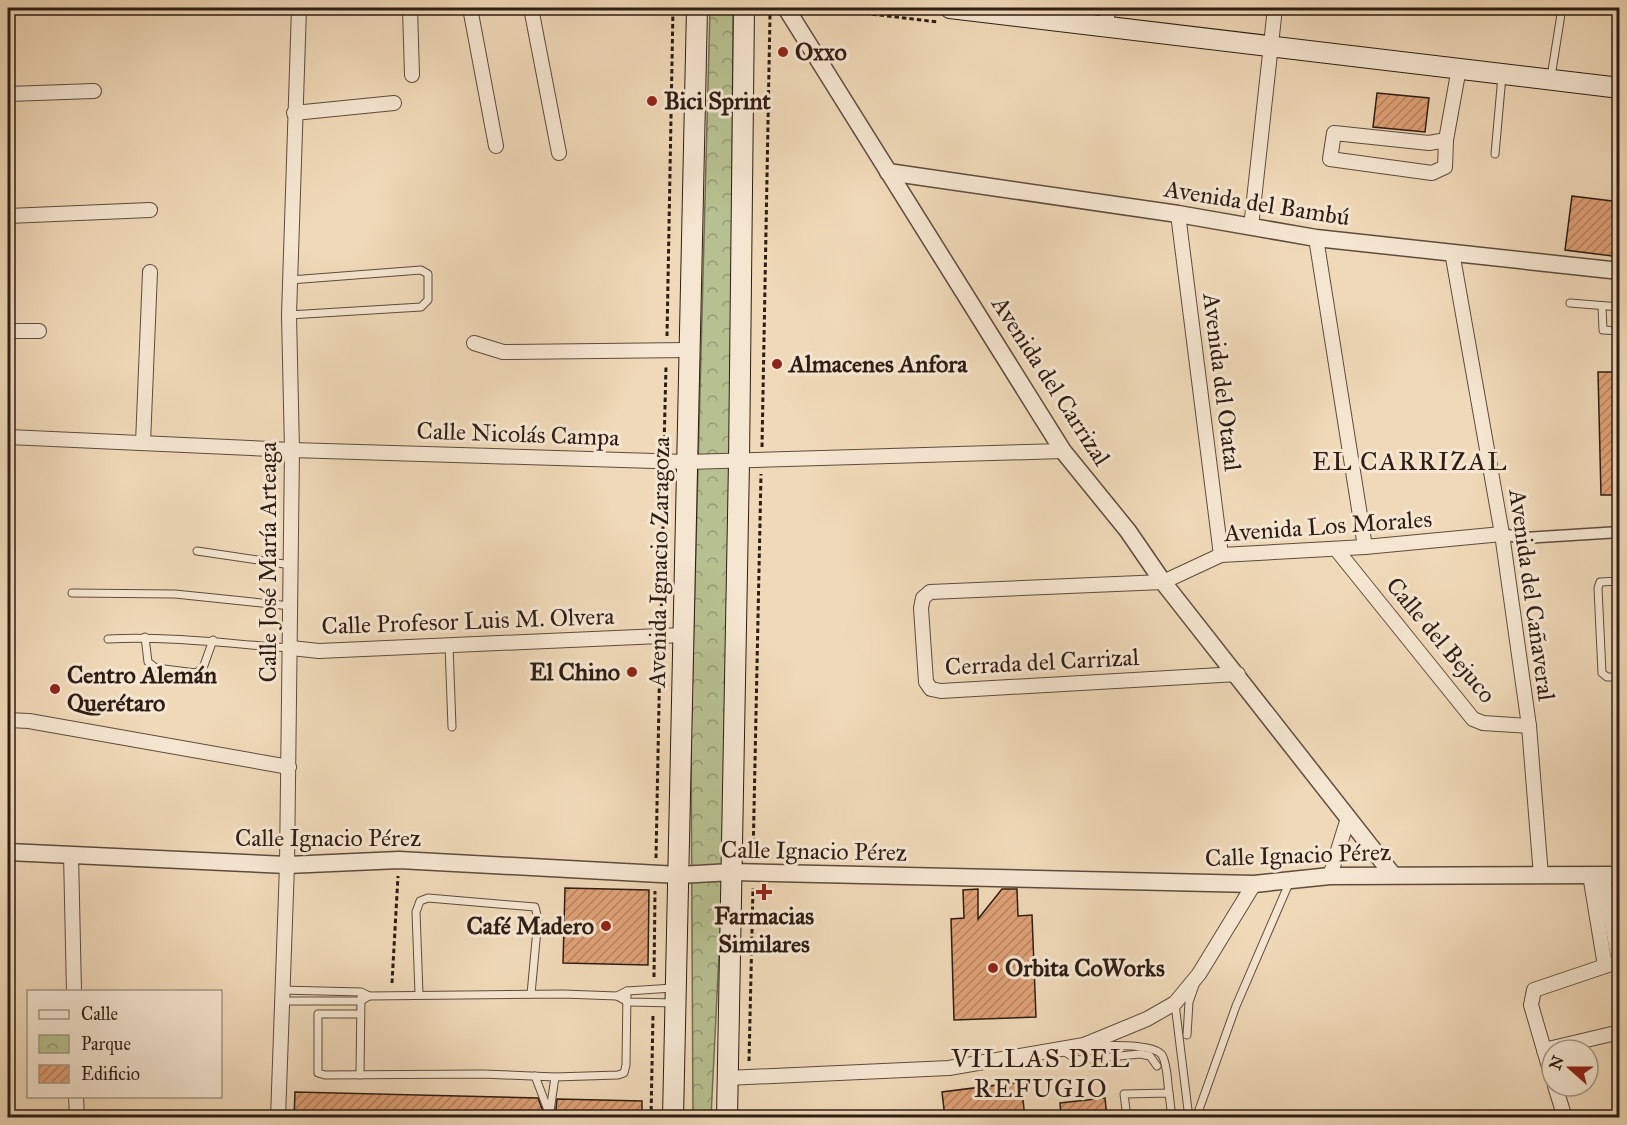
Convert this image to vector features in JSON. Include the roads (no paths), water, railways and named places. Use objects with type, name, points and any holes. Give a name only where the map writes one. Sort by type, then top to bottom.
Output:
[{"type":"main road","name":"Avenida Ignacio Zaragoza","points":[[674,1118],[697,8]]},
{"type":"main road","points":[[726,1118],[739,462],[744,8]]},
{"type":"main road","points":[[950,8],[1107,17],[1271,46],[1620,88]]},
{"type":"street","name":"Calle José María Arteaga","points":[[278,1118],[289,767],[292,450],[289,315],[299,8]]},
{"type":"street","points":[[410,8],[412,75]]},
{"type":"street","points":[[470,8],[496,146]]},
{"type":"street","points":[[531,8],[559,153]]},
{"type":"street","name":"Avenida del Carrizal","points":[[786,8],[1063,451],[1128,531],[1162,582],[1238,674],[1393,875]]},
{"type":"street","points":[[1251,227],[1275,8]]},
{"type":"street","points":[[1446,140],[1428,143],[1334,134],[1330,159],[1432,173],[1445,167],[1446,140],[1460,69]]},
{"type":"street","points":[[8,94],[94,91]]},
{"type":"street","points":[[294,113],[394,103]]},
{"type":"street","name":"Avenida del Bambú","points":[[888,172],[1178,214],[1316,238],[1620,271]]},
{"type":"street","points":[[8,216],[150,210]]},
{"type":"street","name":"Avenida del Otatal","points":[[1178,214],[1221,555]]},
{"type":"street","points":[[1316,238],[1365,547]]},
{"type":"street","name":"Avenida del Cañaveral","points":[[1452,252],[1502,534],[1529,726],[1541,876]]},
{"type":"street","points":[[143,443],[150,272]]},
{"type":"street","points":[[8,331],[39,331]]},
{"type":"street","points":[[474,343],[503,352],[689,350]]},
{"type":"street","name":"Calle Nicolás Campa","points":[[8,436],[292,450],[687,462],[762,462],[1063,451]]},
{"type":"street","points":[[1502,534],[1523,538],[1620,532]]},
{"type":"street","name":"Avenida Los Morales","points":[[1162,582],[1221,555],[1365,547],[1502,534]]},
{"type":"street","name":"Calle del Bejuco","points":[[1336,549],[1473,719],[1483,723],[1529,726]]},
{"type":"street","name":"Cerrada del Carrizal","points":[[1162,582],[930,592],[923,598],[921,608],[926,682],[931,689],[941,691],[1238,674]]},
{"type":"street","name":"Calle Profesor Luis M. Olvera","points":[[291,648],[319,651],[683,635]]},
{"type":"street","points":[[8,720],[29,721],[289,767]]},
{"type":"street","points":[[1330,876],[1348,818]]},
{"type":"street","name":"Calle Ignacio Pérez","points":[[8,852],[287,865],[399,860],[679,875],[732,872],[1254,884],[1330,876],[1604,875]]},
{"type":"street","points":[[71,854],[74,990]]},
{"type":"street","points":[[1604,875],[1605,966]]},
{"type":"street","points":[[727,1078],[949,1068],[1061,1050],[1084,1044],[1147,1019],[1175,1003],[1199,974],[1254,884]]},
{"type":"street","points":[[1541,1038],[1531,1005],[1534,990],[1619,961],[1604,918]]},
{"type":"street","points":[[1595,1038],[1620,1032]]},
{"type":"street","points":[[76,1098],[77,1118]]},
{"type":"street","points":[[1558,1098],[1564,1118]]},
{"type":"lane","points":[[1550,80],[1562,8]]},
{"type":"lane","points":[[1495,154],[1502,74]]},
{"type":"lane","points":[[289,315],[421,307],[428,300],[428,274],[421,270],[290,280]]},
{"type":"lane","points":[[1570,303],[1620,307]]},
{"type":"lane","points":[[1602,306],[1603,330],[1620,331]]},
{"type":"lane","points":[[197,551],[291,565]]},
{"type":"lane","points":[[1620,581],[1600,582],[1598,588],[1602,673],[1607,677],[1620,677]]},
{"type":"lane","points":[[72,593],[175,594],[291,606]]},
{"type":"lane","points":[[108,639],[145,637],[213,640],[291,648]]},
{"type":"lane","points":[[145,637],[147,662],[156,669],[195,673],[203,668],[213,640]]},
{"type":"lane","points":[[449,645],[452,728]]},
{"type":"lane","points":[[1196,1118],[1236,1006],[1290,881]]},
{"type":"lane","points":[[419,994],[416,912],[420,901],[429,898],[535,907],[538,919],[531,994]]},
{"type":"lane","points":[[1187,1035],[1189,1002],[1199,974]]},
{"type":"lane","points":[[617,996],[627,991],[654,989],[676,996]]},
{"type":"lane","points":[[360,1014],[325,1012],[318,1014],[318,1073],[602,1076],[624,1072],[627,991]]},
{"type":"lane","points":[[360,1075],[361,992]]},
{"type":"lane","points":[[281,995],[361,992],[369,996]]},
{"type":"lane","points":[[281,995],[361,1001],[369,996],[391,994],[531,994],[617,996],[628,1002],[653,1002],[676,996]]},
{"type":"lane","points":[[1175,1003],[1190,1118]]},
{"type":"lane","points":[[1084,1044],[1152,1048],[1161,1053],[1166,1067],[1172,1118]]},
{"type":"lane","points":[[1061,1050],[1078,1060],[1140,1054],[1150,1056],[1157,1066]]},
{"type":"lane","points":[[535,1076],[549,1115]]},
{"type":"lane","points":[[549,1115],[555,1077]]},
{"type":"lane","points":[[1127,1118],[1124,1094],[1169,1093]]},
{"type":"place","name":"Oxxo","points":[[783,52]]},
{"type":"place","name":"Bici Sprint","points":[[652,101]]},
{"type":"place","name":"Almacenes Anfora","points":[[777,364]]},
{"type":"place","name":"El Chino","points":[[632,672]]},
{"type":"place","name":"Centro Alemán Querétaro","points":[[55,689]]},
{"type":"place","name":"Farmacias Similares","points":[[764,892]]},
{"type":"place","name":"Café Madero","points":[[606,926]]},
{"type":"place","name":"Orbita CoWorks","points":[[993,968]]},
{"type":"district","name":"EL CARRIZAL","points":[[1410,461]]},
{"type":"district","name":"VILLAS DEL REFUGIO","points":[[1041,1073]]}]
